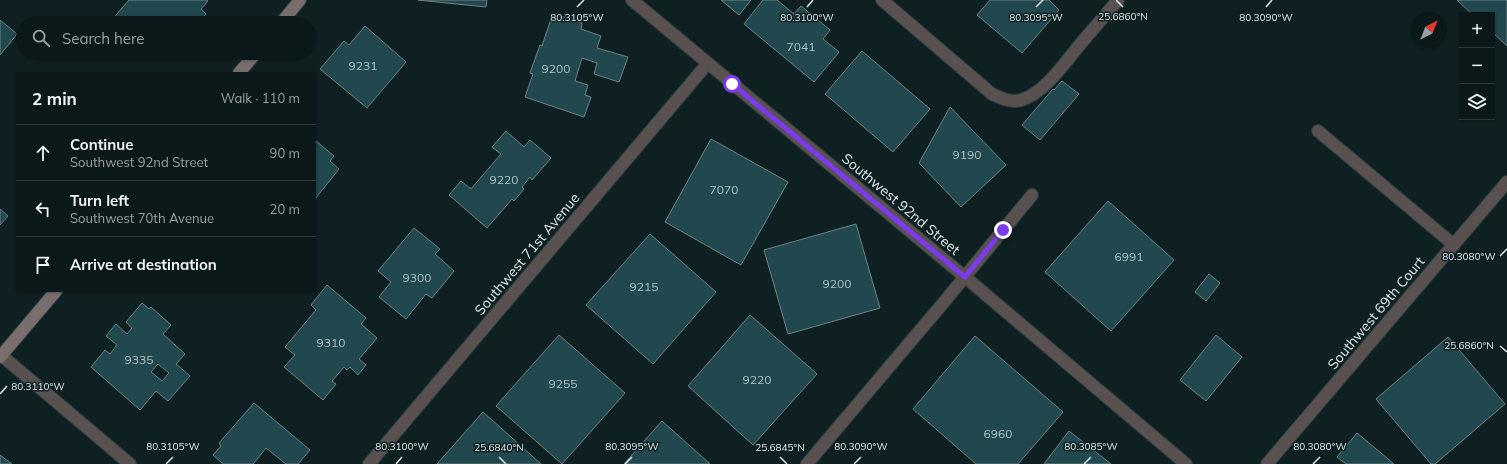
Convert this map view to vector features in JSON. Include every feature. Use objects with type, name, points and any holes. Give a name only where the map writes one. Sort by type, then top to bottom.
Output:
[{"type":"street","points":[[287,16],[300,0]]},
{"type":"street","name":"Southwest 92nd Street","points":[[632,0],[965,277],[1186,464]]},
{"type":"street","points":[[882,0],[992,94],[1005,100],[1019,101],[1028,98],[1053,77],[1118,0]]},
{"type":"street","points":[[240,72],[250,60]]},
{"type":"street","name":"Southwest 71st Avenue","points":[[369,464],[708,63]]},
{"type":"street","points":[[1318,131],[1454,244]]},
{"type":"street","name":"Southwest 69th Court","points":[[1267,464],[1507,182]]},
{"type":"street","points":[[807,464],[965,277],[1032,195]]},
{"type":"street","points":[[55,292],[1,356],[130,464]]},
{"type":"building","points":[[129,0],[208,1],[201,9],[206,14],[204,16],[115,16]]},
{"type":"building","points":[[418,0],[487,0],[486,7]]},
{"type":"building","points":[[721,0],[751,0],[739,15]]},
{"type":"building","points":[[763,0],[777,0],[794,14],[801,6],[830,30],[823,39],[839,52],[814,82],[744,24]]},
{"type":"building","points":[[990,0],[1049,0],[1059,10],[1022,53],[977,15]]},
{"type":"building","points":[[1457,0],[1507,0],[1507,46],[1495,35],[1495,12],[1470,12]]},
{"type":"building","points":[[553,13],[582,23],[581,29],[601,36],[597,48],[628,57],[619,82],[594,74],[597,63],[582,58],[575,81],[588,85],[585,95],[591,97],[584,117],[525,97],[533,74],[530,73],[540,45],[542,46]]},
{"type":"building","points":[[0,20],[16,33],[16,35],[0,55]]},
{"type":"building","points":[[365,26],[406,62],[367,108],[320,69],[344,41],[349,45]]},
{"type":"building","points":[[862,51],[930,109],[893,152],[825,94]]},
{"type":"building","points":[[1062,81],[1079,94],[1040,140],[1022,125],[1053,89],[1054,90]]},
{"type":"building","points":[[950,107],[1006,165],[961,207],[919,163]]},
{"type":"building","points":[[506,131],[524,147],[530,140],[551,158],[532,180],[530,177],[522,187],[524,189],[514,201],[512,199],[487,228],[449,195],[461,181],[471,189],[501,154],[492,147]]},
{"type":"building","points":[[711,139],[788,182],[741,265],[665,222]]},
{"type":"building","points":[[316,141],[334,156],[330,161],[339,169],[316,198]]},
{"type":"building","points":[[1108,201],[1174,260],[1111,331],[1045,272]]},
{"type":"building","points":[[0,209],[8,216],[0,225]]},
{"type":"building","points":[[856,224],[880,308],[788,334],[764,250]]},
{"type":"building","points":[[414,228],[440,249],[435,254],[454,271],[432,298],[426,294],[406,319],[379,297],[391,282],[378,271]]},
{"type":"building","points":[[650,234],[716,292],[653,364],[586,305]]},
{"type":"building","points":[[1209,274],[1220,283],[1206,301],[1195,292]]},
{"type":"building","points":[[327,285],[366,318],[361,324],[377,338],[359,359],[366,365],[358,375],[350,367],[347,370],[344,367],[332,381],[336,384],[323,400],[284,367],[295,355],[285,347],[316,310],[311,305]]},
{"type":"building","points":[[142,303],[149,309],[151,307],[171,325],[163,334],[185,354],[176,364],[190,376],[168,401],[156,391],[140,410],[91,367],[105,350],[110,354],[117,345],[106,336],[116,324],[127,334],[132,328],[126,322]],"holes":[[[158,364],[169,373],[162,381],[151,372]]]},
{"type":"building","points":[[750,315],[817,374],[753,445],[688,386]]},
{"type":"building","points":[[559,335],[625,393],[562,464],[496,406]]},
{"type":"building","points":[[1216,335],[1242,357],[1206,401],[1180,380]]},
{"type":"building","points":[[975,336],[1063,412],[1018,464],[976,464],[913,409]]},
{"type":"building","points":[[1448,337],[1505,404],[1435,464],[1431,464],[1376,399]]},
{"type":"building","points":[[254,403],[310,450],[298,464],[286,464],[266,448],[253,464],[223,464],[213,455],[221,446],[219,443]]},
{"type":"building","points":[[483,412],[541,464],[437,464]]},
{"type":"building","points":[[662,421],[710,464],[624,464]]},
{"type":"building","points":[[1069,431],[1111,464],[1044,464]]},
{"type":"building","points":[[1357,433],[1394,464],[1346,464],[1337,457]]},
{"type":"building","points":[[0,455],[12,464],[0,464]]},
{"type":"route","points":[[732,84],[965,277],[1003,230]]}]
